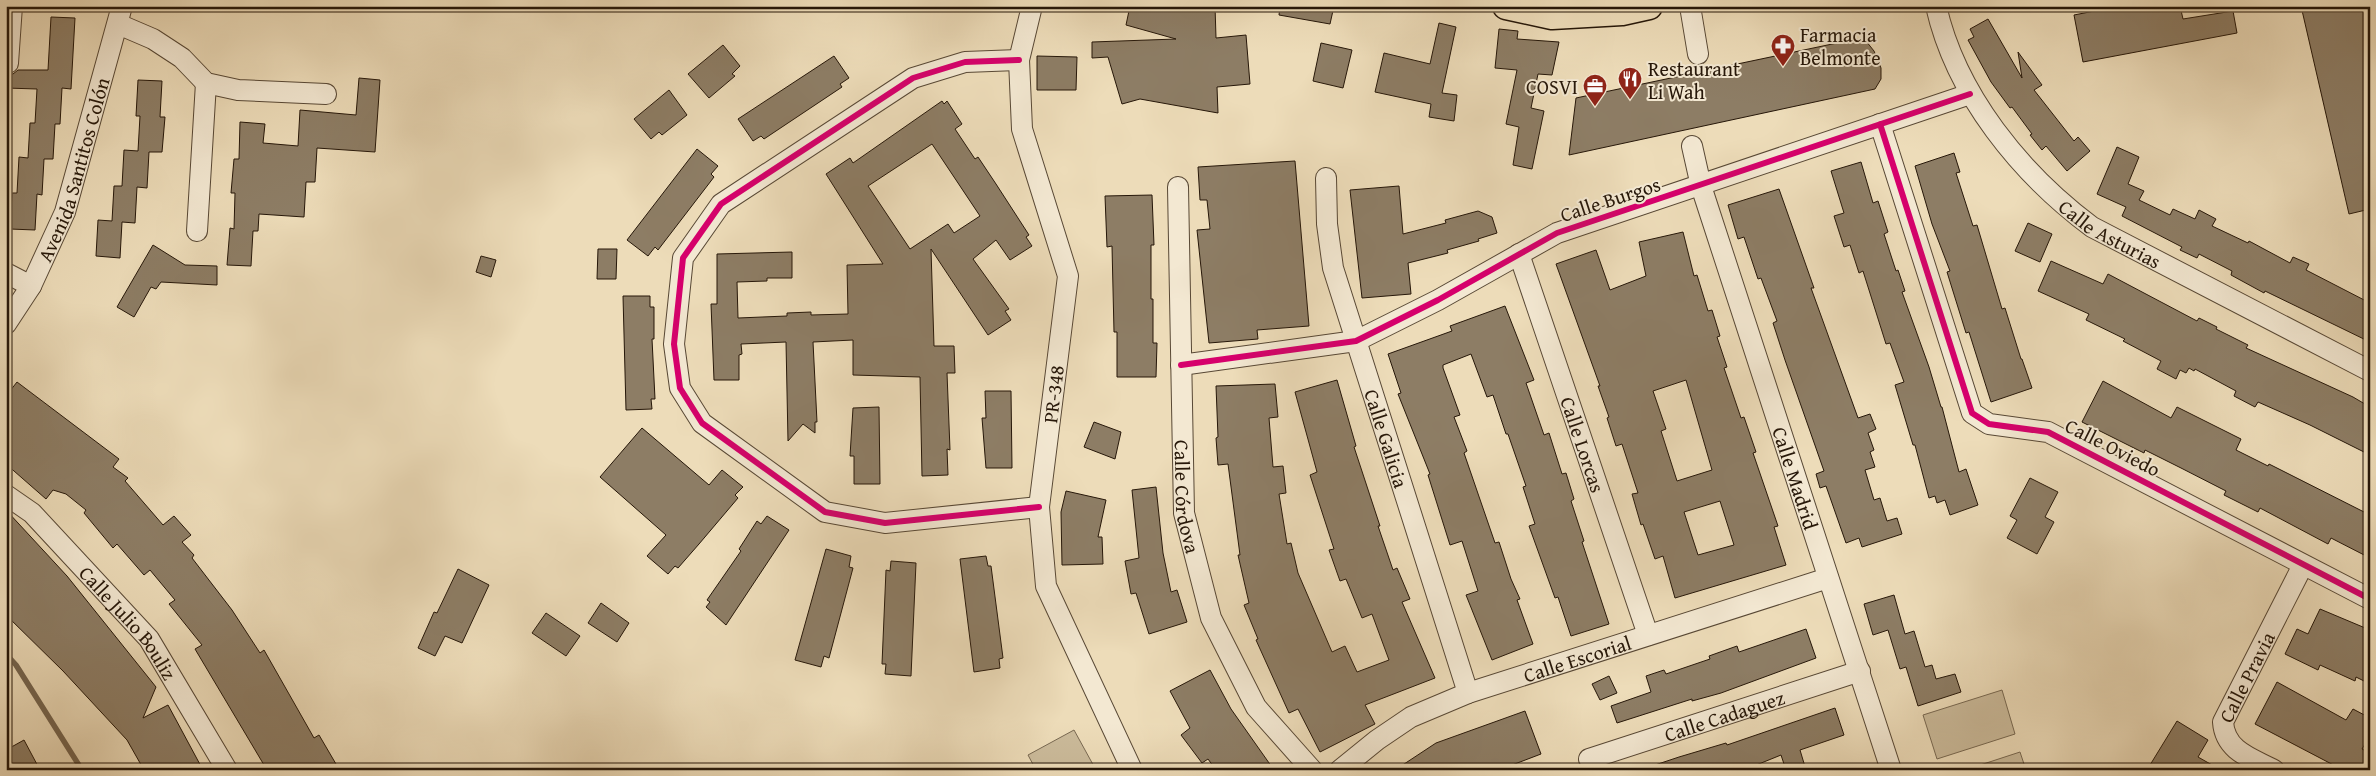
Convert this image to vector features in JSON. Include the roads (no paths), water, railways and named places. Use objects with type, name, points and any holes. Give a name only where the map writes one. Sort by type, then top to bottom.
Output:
[{"type":"main road","points":[[1506,6],[1552,16],[1622,12],[1649,6]]},
{"type":"street","points":[[8,63],[12,6]]},
{"type":"street","name":"PR-348","points":[[1032,6],[1019,60],[1022,128],[1068,276],[1039,507],[1046,586],[1132,770]]},
{"type":"street","points":[[1690,6],[1698,54]]},
{"type":"street","name":"Calle Asturias","points":[[1936,6],[1950,49],[1970,94],[2004,141],[2064,206],[2092,227],[2370,371]]},
{"type":"street","points":[[120,15],[182,58],[206,83],[238,90],[326,94]]},
{"type":"street","name":"Avenida Santitos Colón","points":[[6,324],[30,286],[65,212],[120,15]]},
{"type":"street","points":[[1019,60],[965,62],[913,78],[721,204],[683,258],[674,344],[680,388],[702,423],[825,512],[885,523],[1039,507]]},
{"type":"street","points":[[197,231],[206,83]]},
{"type":"street","name":"Calle Burgos","points":[[1181,365],[1356,341],[1438,300],[1557,233],[1970,94]]},
{"type":"street","name":"Calle Oviedo","points":[[1880,124],[1972,413],[1989,424],[2048,432],[2370,599]]},
{"type":"street","name":"Calle Madrid","points":[[1692,146],[1701,186],[1891,770]]},
{"type":"street","name":"Calle Galicia","points":[[1326,178],[1327,224],[1333,268],[1468,693]]},
{"type":"street","name":"Calle Córdova","points":[[1178,188],[1184,513],[1211,618],[1256,707],[1312,770]]},
{"type":"street","name":"Calle Lorcas","points":[[1519,254],[1648,635]]},
{"type":"street","points":[[6,273],[30,286]]},
{"type":"street","name":"Calle Julio Bouliz","points":[[6,495],[32,513],[149,638],[226,770]]},
{"type":"street","name":"Calle Pravia","points":[[2274,770],[2234,748],[2224,735],[2223,722],[2304,565]]},
{"type":"street","name":"Calle Escorial","points":[[1340,770],[1377,740],[1410,717],[1468,693],[1828,578]]},
{"type":"street","name":"Calle Cadaguez","points":[[1589,759],[1860,671]]},
{"type":"waterway","points":[[6,654],[16,665],[82,770]]},
{"type":"place","name":"Farmacia Belmonte","points":[[1783,67]]},
{"type":"place","name":"Restaurant Li Wah","points":[[1630,100]]},
{"type":"place","name":"COSVI","points":[[1595,107]]}]
